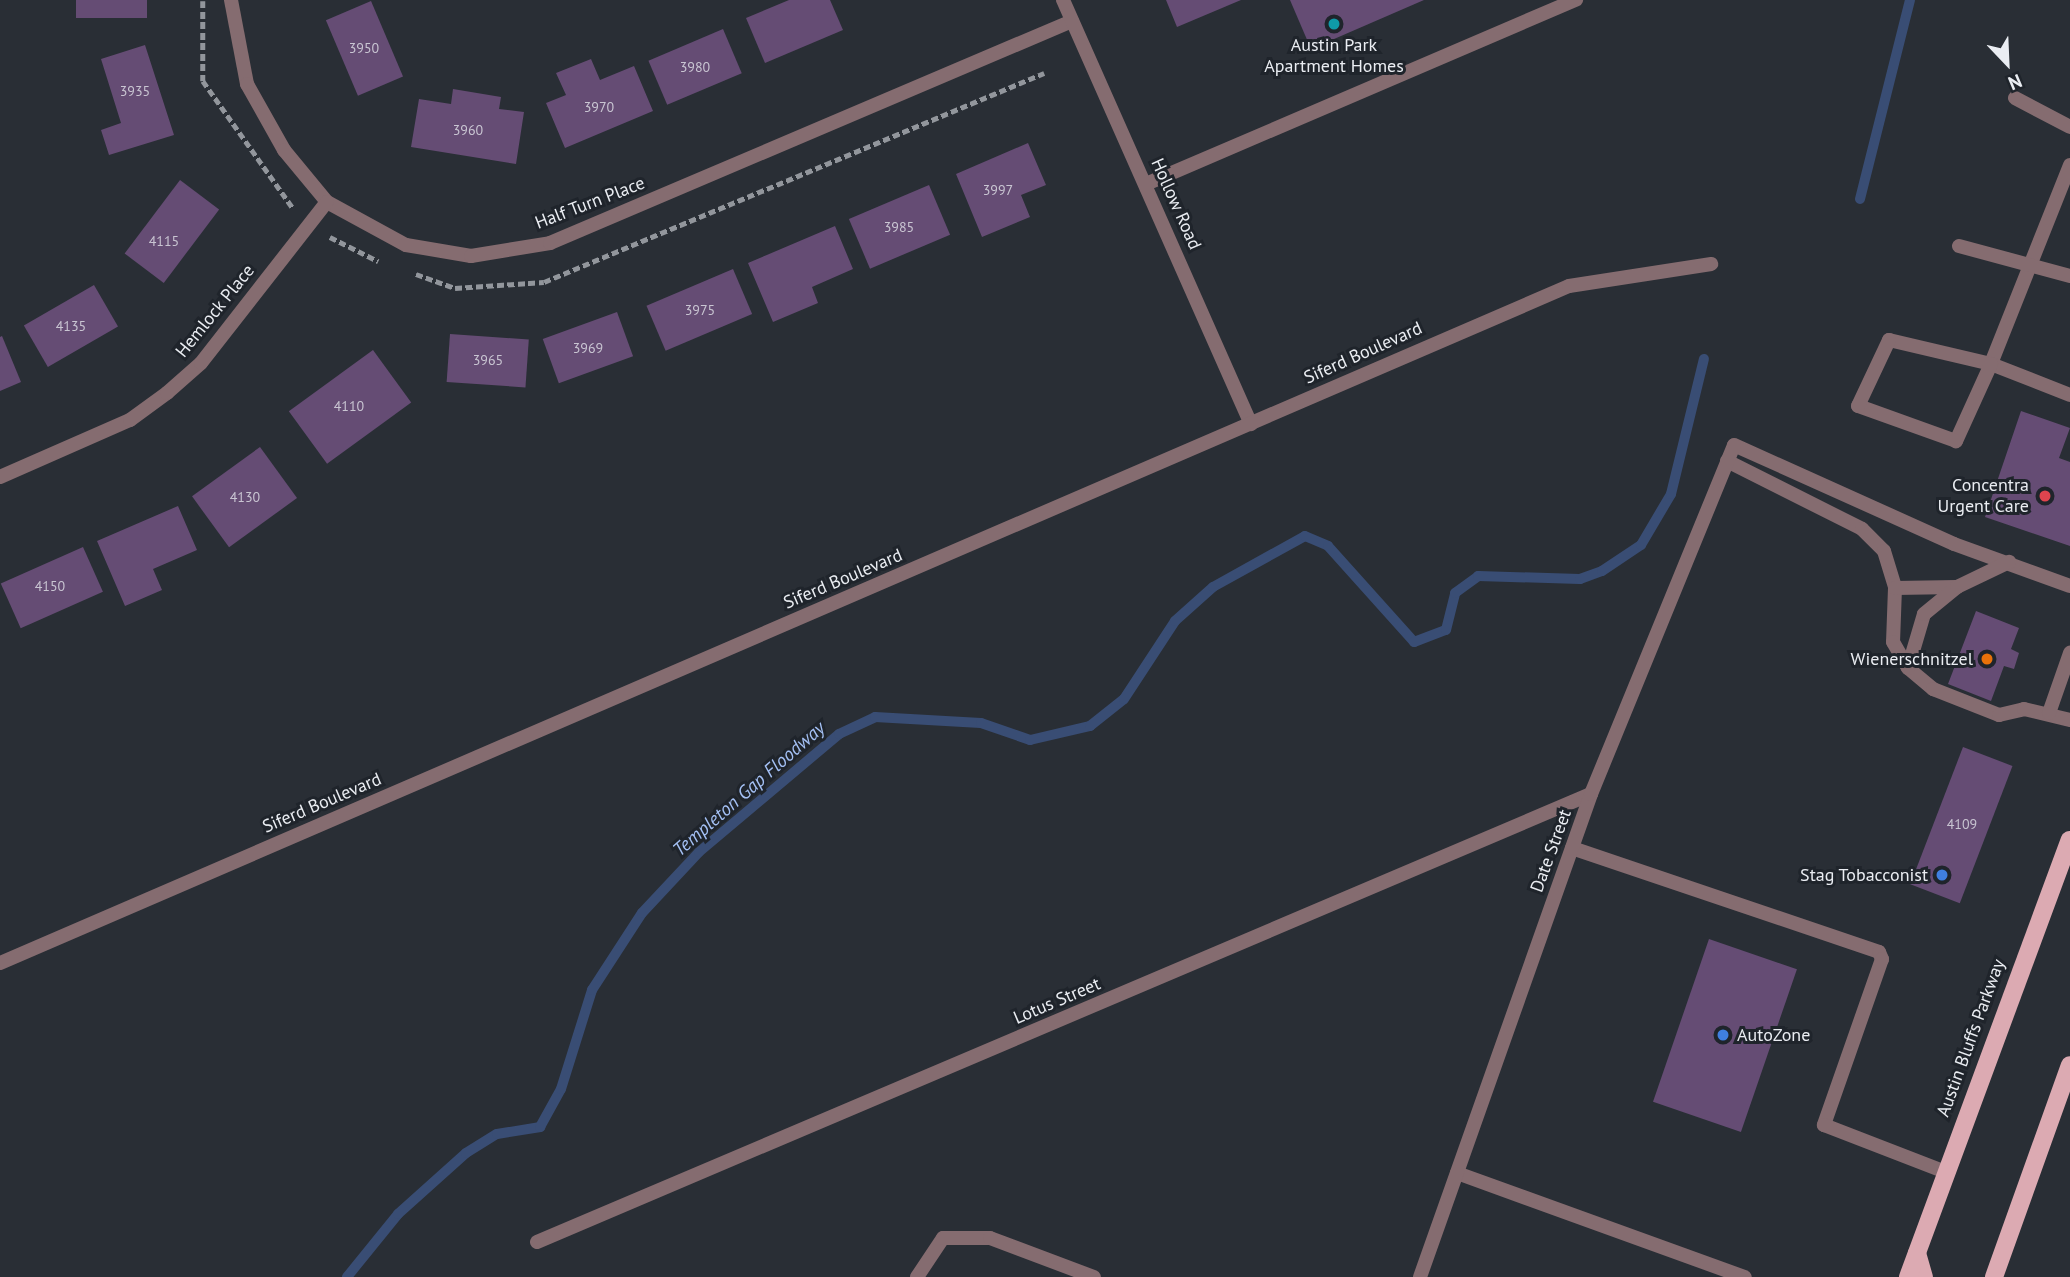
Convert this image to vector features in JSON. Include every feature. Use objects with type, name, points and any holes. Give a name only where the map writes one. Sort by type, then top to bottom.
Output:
[{"type":"main road","name":"Austin Bluffs Parkway","points":[[1908,1277],[2070,840]]},
{"type":"main road","points":[[1994,1277],[2070,1066]]},
{"type":"main road","points":[[1917,1253],[1924,1277]]},
{"type":"street","name":"Half Turn Place","points":[[232,0],[247,84],[284,150],[327,202],[406,245],[471,256],[550,243],[1072,21]]},
{"type":"street","name":"Hollow Road","points":[[1063,0],[1251,424]]},
{"type":"street","points":[[1146,184],[1576,0]]},
{"type":"street","points":[[2015,99],[2070,127]]},
{"type":"street","points":[[2070,165],[1991,364],[1956,441],[1858,407],[1889,340],[1991,364],[2070,395]]},
{"type":"street","name":"Hemlock Place","points":[[0,477],[130,420],[167,393],[201,363],[327,202]]},
{"type":"street","points":[[1959,247],[2031,263],[2070,276]]},
{"type":"street","name":"Siferd Boulevard","points":[[0,963],[1569,286],[1711,264]]},
{"type":"street","name":"Date Street","points":[[1420,1277],[1591,794],[1734,445],[2009,562]]},
{"type":"street","points":[[1727,461],[1862,529],[1884,551],[1895,588],[1893,642],[1908,668],[1933,689],[1999,715],[2024,709],[2070,720]]},
{"type":"street","points":[[1908,668],[1924,614],[1957,587],[2009,562],[2070,586]]},
{"type":"street","points":[[1895,588],[1957,587]]},
{"type":"street","points":[[2049,713],[2070,653]]},
{"type":"street","name":"Lotus Street","points":[[537,1242],[1591,794]]},
{"type":"street","points":[[1572,848],[1879,952],[1882,959],[1824,1125],[1946,1172]]},
{"type":"street","points":[[1457,1173],[1745,1277]]},
{"type":"street","points":[[917,1277],[943,1238],[990,1238],[1094,1277]]},
{"type":"path","points":[[203,0],[203,81],[282,199],[345,249],[394,266]]},
{"type":"path","points":[[406,271],[455,288],[544,282],[1044,73]]},
{"type":"building","points":[[76,0],[147,0],[147,18],[76,18]]},
{"type":"building","points":[[789,0],[830,0],[843,30],[765,63],[746,18]]},
{"type":"building","name":"Austin Park Apartment Homes","points":[[1166,0],[1241,0],[1177,27]]},
{"type":"building","name":"Austin Park Apartment Homes","points":[[1290,0],[1424,0],[1311,49]]},
{"type":"building","points":[[371,1],[403,76],[358,96],[326,20]]},
{"type":"building","points":[[723,29],[742,73],[667,105],[648,61]]},
{"type":"building","points":[[145,45],[174,135],[109,155],[101,130],[121,123],[101,59]]},
{"type":"building","points":[[591,59],[600,80],[634,66],[653,111],[565,148],[546,103],[566,95],[556,73]]},
{"type":"building","points":[[453,89],[501,97],[499,109],[524,112],[516,164],[411,147],[419,99],[451,104]]},
{"type":"building","points":[[1028,143],[1046,185],[1021,195],[1030,217],[982,237],[956,174]]},
{"type":"building","points":[[180,180],[219,209],[164,283],[125,253]]},
{"type":"building","points":[[929,185],[950,235],[870,269],[849,219]]},
{"type":"building","points":[[835,226],[853,269],[812,287],[818,303],[773,322],[748,263]]},
{"type":"building","points":[[733,269],[752,314],[666,351],[646,306]]},
{"type":"building","points":[[94,285],[118,327],[48,367],[24,326]]},
{"type":"building","points":[[617,312],[633,356],[559,383],[543,339]]},
{"type":"building","points":[[450,334],[529,340],[525,387],[447,382]]},
{"type":"building","points":[[2,336],[21,382],[0,391],[0,337]]},
{"type":"building","points":[[373,350],[411,403],[327,464],[289,411]]},
{"type":"building","points":[[2021,411],[2070,428],[2059,458],[2070,462],[2070,546],[1985,517]]},
{"type":"building","points":[[260,447],[297,498],[229,547],[192,496]]},
{"type":"building","points":[[178,506],[197,550],[153,569],[162,590],[125,606],[97,541]]},
{"type":"building","points":[[83,547],[103,592],[21,628],[1,584]]},
{"type":"building","name":"Wienerschnitzel","points":[[1976,611],[2019,628],[2011,649],[2019,653],[2014,669],[2004,666],[1991,701],[1948,684]]},
{"type":"building","points":[[1963,747],[2012,766],[1960,903],[1910,884]]},
{"type":"building","name":"AutoZone","points":[[1709,939],[1797,969],[1741,1132],[1653,1102]]},
{"type":"waterway","name":"Templeton Gap Floodway","points":[[1860,199],[1910,0]]},
{"type":"waterway","name":"Templeton Gap Floodway","points":[[347,1277],[398,1214],[466,1153],[497,1134],[540,1127],[561,1089],[592,990],[642,913],[699,852],[839,734],[875,717],[981,723],[1030,740],[1090,726],[1124,699],[1175,621],[1213,587],[1305,536],[1328,546],[1414,642],[1446,630],[1455,593],[1478,576],[1580,579],[1602,571],[1641,545],[1671,494],[1704,359]]},
{"type":"place","name":"Austin Park Apartment Homes","points":[[1334,24]]},
{"type":"place","name":"Concentra Urgent Care","points":[[2045,496]]},
{"type":"place","name":"Wienerschnitzel","points":[[1987,659]]},
{"type":"place","name":"Stag Tobacconist","points":[[1942,875]]},
{"type":"place","name":"AutoZone","points":[[1723,1035]]}]
